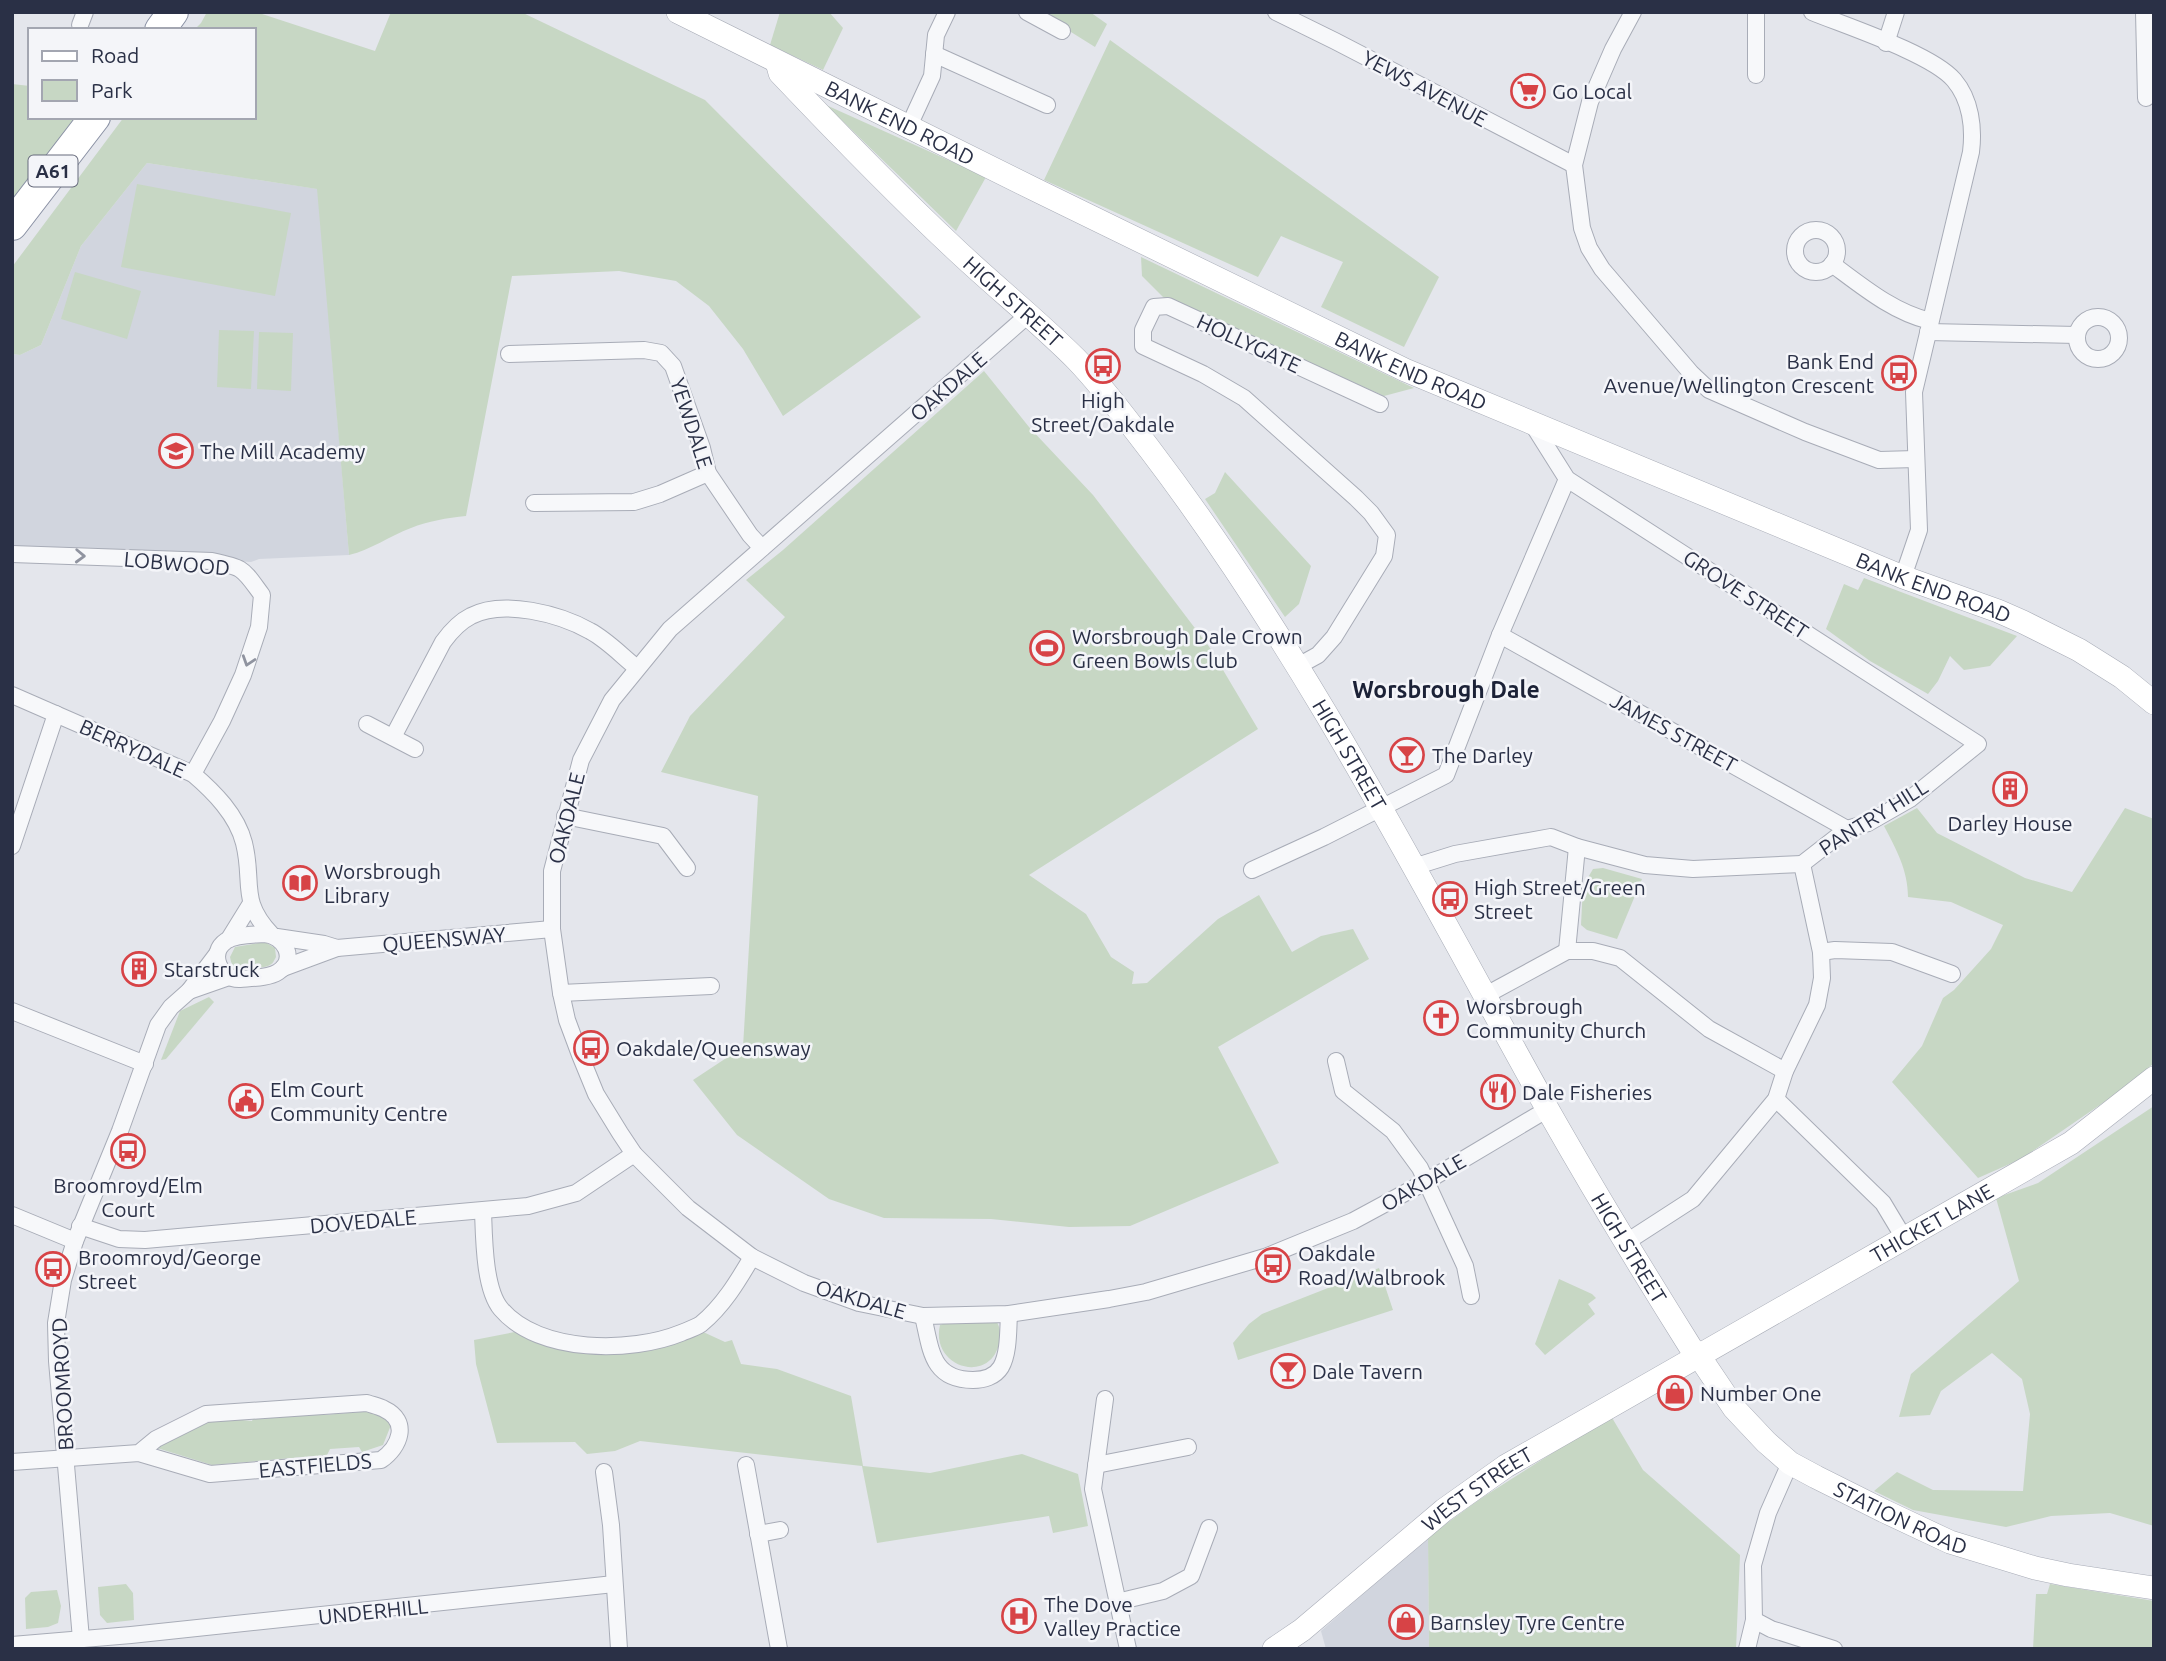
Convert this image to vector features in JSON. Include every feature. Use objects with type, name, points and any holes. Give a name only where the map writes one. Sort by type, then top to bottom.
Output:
[{"type":"highway","points":[[161,28],[173,12]]},
{"type":"highway","name":"A61","points":[[12,225],[93,119]]},
{"type":"street","name":"BANK END ROAD","points":[[678,12],[1405,370],[1903,577],[1998,611],[2080,650],[2122,677],[2154,703]]},
{"type":"street","points":[[909,126],[932,76],[936,35],[947,12]]},
{"type":"street","points":[[1027,12],[1062,32]]},
{"type":"street","name":"YEWS AVENUE","points":[[1276,12],[1574,165]]},
{"type":"street","points":[[1633,12],[1590,102],[1574,165],[1581,228],[1602,269],[1690,373],[1709,390],[1805,432],[1879,460],[1916,459]]},
{"type":"street","points":[[1756,12],[1756,75]]},
{"type":"street","points":[[1812,12],[1933,63],[1954,79],[1966,99],[1973,133],[1971,152],[1914,393],[1919,530],[1903,577]]},
{"type":"street","points":[[1886,43],[1896,12]]},
{"type":"street","points":[[2144,12],[2146,98]]},
{"type":"street","points":[[934,54],[1047,105]]},
{"type":"street","name":"HIGH STREET","points":[[778,62],[780,73],[883,180],[1075,359],[1105,392],[1146,444],[1230,562],[1298,666],[1382,808],[1625,1243],[1691,1348],[1699,1356]]},
{"type":"street","points":[[1832,264],[1889,305],[1929,326],[2077,335]]},
{"type":"street","name":"HOLLYGATE","points":[[1298,666],[1318,655],[1334,637],[1384,556],[1387,535],[1356,498],[1244,398],[1203,374],[1143,346],[1143,330],[1154,307],[1168,306],[1380,404]]},
{"type":"street","name":"OAKDALE","points":[[1028,315],[670,629],[612,700],[581,760],[552,871],[552,929],[561,993],[580,1055],[596,1094],[634,1154],[688,1208],[752,1256],[804,1283],[859,1303],[923,1316],[1009,1314],[1146,1292],[1265,1257],[1353,1221],[1427,1181],[1548,1109]]},
{"type":"street","name":"YEWDALE","points":[[509,355],[643,350],[661,353],[673,366],[708,473],[750,535],[762,548]]},
{"type":"street","name":"GROVE STREET","points":[[1534,425],[1567,479],[1978,744]]},
{"type":"street","points":[[534,503],[634,502],[660,495],[708,473]]},
{"type":"street","points":[[1252,870],[1446,775],[1500,635],[1567,479]]},
{"type":"street","name":"LOBWOOD","points":[[12,554],[212,561],[239,567],[246,573],[262,595],[259,627],[238,686],[193,774]]},
{"type":"street","points":[[393,737],[443,642],[454,628],[472,615],[497,608],[532,611],[559,618],[591,631],[637,668]]},
{"type":"street","name":"JAMES STREET","points":[[1500,635],[1847,829]]},
{"type":"street","name":"BERRYDALE","points":[[12,695],[193,774],[211,789],[236,825],[244,843],[250,905]]},
{"type":"street","points":[[12,846],[56,714]]},
{"type":"street","points":[[367,724],[415,748]]},
{"type":"street","name":"PANTRY HILL","points":[[1802,864],[1847,829],[1868,823],[1910,799],[1978,744]]},
{"type":"street","points":[[565,816],[663,836],[687,868]]},
{"type":"street","points":[[1416,869],[1423,864],[1455,854],[1550,837],[1646,865],[1693,869],[1802,864],[1821,952],[1822,978],[1817,1004],[1785,1071],[1776,1099],[1693,1199],[1625,1243]]},
{"type":"street","points":[[1567,950],[1577,847]]},
{"type":"street","points":[[229,977],[219,967],[217,954],[250,905],[262,925],[286,948],[286,962],[282,968]]},
{"type":"street","name":"QUEENSWAY","points":[[229,977],[236,979],[271,975],[282,968],[337,948],[552,929]]},
{"type":"street","name":"QUEENSWAY","points":[[229,939],[274,936],[337,948]]},
{"type":"street","points":[[1486,995],[1567,950],[1593,951],[1619,958],[1709,1028],[1785,1071]]},
{"type":"street","points":[[1821,952],[1892,952],[1952,974]]},
{"type":"street","name":"BROOMROYD","points":[[81,1639],[57,1361],[56,1323],[63,1280],[78,1233],[120,1131],[158,1025],[164,1015],[189,991],[217,954]]},
{"type":"street","name":"BROOMROYD","points":[[189,991],[229,977]]},
{"type":"street","points":[[561,993],[711,986]]},
{"type":"street","points":[[12,1011],[145,1064]]},
{"type":"street","points":[[1336,1061],[1343,1091],[1393,1131],[1420,1168],[1465,1266],[1471,1296]]},
{"type":"street","name":"THICKET LANE","points":[[1699,1356],[2071,1143],[2154,1078]]},
{"type":"street","points":[[1776,1099],[1883,1203],[1904,1238]]},
{"type":"street","name":"DOVEDALE","points":[[12,1214],[78,1233],[145,1240],[483,1211],[528,1206],[576,1193],[634,1154]]},
{"type":"street","points":[[483,1211],[490,1287],[500,1308],[520,1326],[538,1334],[590,1346],[631,1346],[667,1339],[699,1326],[722,1304],[752,1256]]},
{"type":"street","name":"OAKDALE","points":[[923,1316],[932,1355],[939,1368],[947,1375],[961,1380],[980,1380],[993,1375],[1001,1368],[1009,1314]]},
{"type":"street","name":"STATION ROAD","points":[[1699,1356],[1734,1408],[1790,1463],[1884,1511],[1950,1542],[2035,1568],[2068,1576],[2154,1588]]},
{"type":"street","name":"WEST STREET","points":[[1285,1645],[1444,1510],[1506,1466],[1699,1356]]},
{"type":"street","points":[[1105,1399],[1093,1489],[1128,1649]]},
{"type":"street","name":"EASTFIELDS","points":[[12,1462],[139,1453],[209,1474],[381,1460],[393,1452],[400,1430],[395,1417],[385,1409],[367,1403],[206,1414],[156,1439],[139,1453]]},
{"type":"street","points":[[1096,1465],[1188,1447]]},
{"type":"street","points":[[1747,1649],[1754,1620],[1753,1565],[1768,1513],[1790,1463]]},
{"type":"street","points":[[746,1465],[779,1649]]},
{"type":"street","points":[[604,1472],[611,1525],[619,1649]]},
{"type":"street","points":[[1117,1602],[1163,1591],[1191,1576],[1209,1528]]},
{"type":"street","points":[[758,1534],[780,1530]]},
{"type":"street","name":"UNDERHILL","points":[[23,1646],[81,1639],[132,1642],[614,1584]]},
{"type":"street","points":[[1754,1620],[1771,1629],[1834,1649]]},
{"type":"shaded area","name":"The Mill Academy","points":[[147,163],[318,189],[349,555],[259,559],[251,562],[12,547],[12,354],[20,355],[41,345],[81,246]]},
{"type":"shaded area","points":[[1428,1537],[1429,1649],[1326,1649],[1321,1631]]},
{"type":"green space","points":[[207,12],[256,12],[375,51],[391,12],[521,12],[705,100],[921,317],[783,416],[743,349],[709,306],[676,281],[619,271],[512,276],[466,516],[417,526],[349,555],[317,189],[147,163],[81,246],[41,345],[20,355],[12,354],[12,267],[123,119],[256,119],[256,28],[196,28]]},
{"type":"green space","points":[[780,12],[829,12],[843,28],[823,70],[770,45]]},
{"type":"green space","points":[[1039,12],[1090,12],[1107,24],[1095,47]]},
{"type":"green space","points":[[1110,40],[1439,277],[1404,347],[1321,307],[1343,262],[1281,236],[1258,277],[1044,180]]},
{"type":"green space","points":[[12,84],[28,86],[28,119],[74,119],[12,202]]},
{"type":"green space","points":[[826,105],[986,177],[956,231]]},
{"type":"green space","points":[[137,184],[291,213],[275,296],[121,267]]},
{"type":"green space","points":[[1141,257],[1414,388],[1384,396],[1163,297],[1142,276]]},
{"type":"green space","points":[[75,272],[141,291],[127,339],[61,319]]},
{"type":"green space","points":[[219,330],[254,331],[251,389],[217,387]]},
{"type":"green space","points":[[259,332],[293,333],[291,391],[257,389]]},
{"type":"green space","points":[[984,371],[1029,427],[1093,495],[1147,565],[1210,648],[1258,729],[1029,875],[1086,914],[1111,957],[1134,972],[1132,984],[1147,983],[1218,919],[1259,895],[1292,952],[1321,936],[1353,929],[1369,959],[1218,1047],[1279,1163],[1130,1226],[1069,1227],[991,1219],[884,1218],[829,1199],[737,1135],[693,1080],[743,1047],[758,796],[661,772],[690,716],[785,617],[746,580]]},
{"type":"green space","points":[[1225,472],[1311,566],[1299,604],[1285,617],[1205,499],[1215,493]]},
{"type":"green space","points":[[1864,578],[2017,636],[1990,666],[1964,670],[1950,656],[1938,681],[1928,694],[1870,661],[1826,629],[1844,584],[1858,590]]},
{"type":"green space","points":[[1917,808],[1937,833],[2025,878],[2072,892],[2125,808],[2154,819],[2154,1063],[2126,1087],[2021,1159],[1978,1178],[1892,1082],[1922,1046],[1943,998],[1954,990],[1991,949],[2003,925],[1951,902],[1908,897],[1904,869],[1884,826]]},
{"type":"green space","points":[[1603,868],[1642,879],[1617,939],[1587,930],[1581,925],[1583,886],[1593,869]]},
{"type":"green space","points":[[265,942],[275,948],[276,957],[271,964],[247,969],[232,964],[230,957],[235,947]]},
{"type":"green space","points":[[209,997],[214,1002],[166,1059],[161,1060],[180,1011]]},
{"type":"green space","points":[[2154,1106],[2154,1526],[2110,1513],[2051,1516],[2006,1527],[1913,1510],[1874,1491],[1897,1472],[1933,1490],[2023,1491],[2030,1414],[2022,1379],[1992,1353],[1941,1391],[1930,1415],[1899,1417],[1911,1374],[2019,1281],[1996,1198],[2038,1183]]},
{"type":"green space","points":[[1379,1268],[1393,1310],[1238,1360],[1233,1343],[1249,1324],[1262,1314]]},
{"type":"green space","points":[[1559,1279],[1592,1294],[1596,1298],[1588,1304],[1595,1314],[1545,1355],[1535,1344]]},
{"type":"green space","points":[[997,1322],[1000,1330],[999,1344],[993,1357],[984,1364],[962,1366],[944,1351],[939,1340],[940,1325],[946,1323]]},
{"type":"green space","points":[[520,1331],[589,1352],[636,1352],[670,1345],[701,1331],[725,1342],[732,1340],[741,1364],[777,1369],[851,1396],[863,1466],[930,1473],[1022,1454],[1078,1474],[1088,1526],[1053,1533],[1049,1516],[877,1543],[862,1466],[640,1441],[615,1451],[587,1454],[575,1442],[497,1443],[476,1364],[474,1340]]},
{"type":"green space","points":[[361,1407],[386,1416],[391,1425],[383,1445],[362,1452],[359,1447],[330,1449],[327,1455],[212,1465],[157,1448],[159,1442],[193,1426],[222,1418],[252,1421],[254,1416],[320,1409],[324,1415],[360,1412]]},
{"type":"green space","points":[[1611,1416],[1643,1470],[1740,1555],[1736,1649],[1429,1649],[1428,1537],[1480,1499]]},
{"type":"green space","points":[[126,1584],[133,1593],[134,1620],[107,1623],[100,1615],[98,1587]]},
{"type":"green space","points":[[2050,1584],[2154,1601],[2154,1649],[2033,1649],[2036,1594],[2047,1594]]},
{"type":"green space","points":[[57,1590],[61,1606],[58,1623],[26,1629],[25,1598],[31,1592]]},
{"type":"place","name":"Go Local","points":[[1528,91]]},
{"type":"place","name":"High Street/Oakdale","points":[[1103,366]]},
{"type":"place","name":"Bank End Avenue/Wellington Crescent","points":[[1899,373]]},
{"type":"place","name":"The Mill Academy","points":[[176,451]]},
{"type":"place","name":"Worsbrough Dale Crown Green Bowls Club","points":[[1047,648]]},
{"type":"place","name":"The Darley","points":[[1407,755]]},
{"type":"place","name":"Darley House","points":[[2010,789]]},
{"type":"place","name":"Worsbrough Library","points":[[300,883]]},
{"type":"place","name":"High Street/Green Street","points":[[1450,899]]},
{"type":"place","name":"Starstruck","points":[[139,969]]},
{"type":"place","name":"Worsbrough Community Church","points":[[1441,1018]]},
{"type":"place","name":"Oakdale/Queensway","points":[[591,1048]]},
{"type":"place","name":"Dale Fisheries","points":[[1498,1092]]},
{"type":"place","name":"Elm Court Community Centre","points":[[246,1101]]},
{"type":"place","name":"Broomroyd/Elm Court","points":[[128,1151]]},
{"type":"place","name":"Oakdale Road/Walbrook","points":[[1273,1265]]},
{"type":"place","name":"Broomroyd/George Street","points":[[53,1269]]},
{"type":"place","name":"Dale Tavern","points":[[1288,1371]]},
{"type":"place","name":"Number One","points":[[1675,1393]]},
{"type":"place","name":"The Dove Valley Practice","points":[[1019,1616]]},
{"type":"place","name":"Barnsley Tyre Centre","points":[[1406,1622]]},
{"type":"district","name":"Worsbrough Dale","points":[[1446,689]]}]
